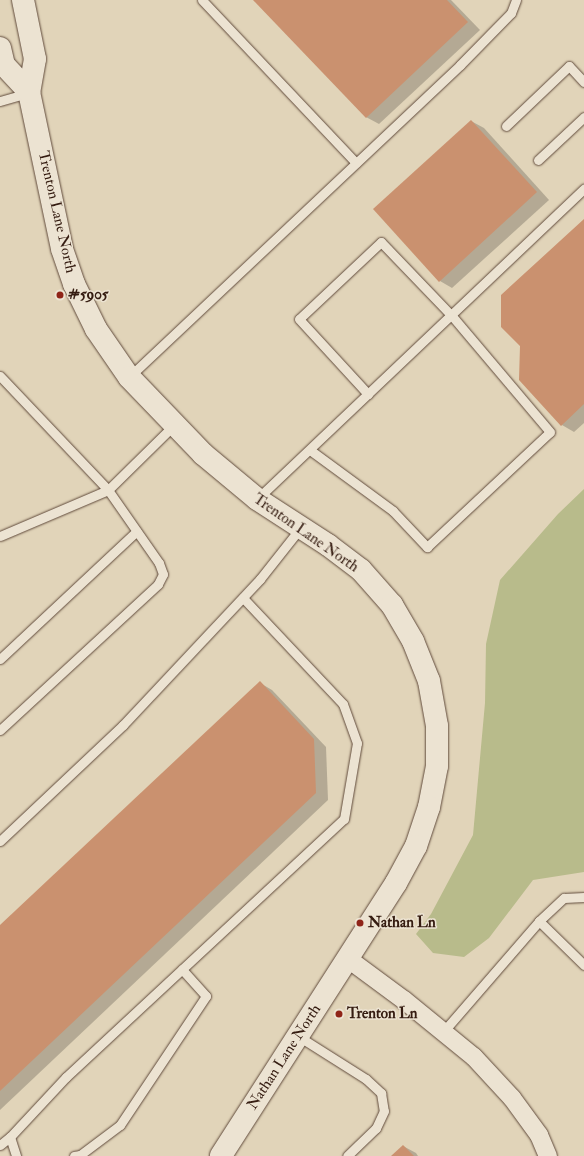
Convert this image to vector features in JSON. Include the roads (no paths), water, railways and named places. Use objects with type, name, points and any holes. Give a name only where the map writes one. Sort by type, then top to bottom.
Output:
[{"type":"street","name":"Trenton Lane North","points":[[23,0],[35,60],[30,92],[62,249],[74,284],[96,329],[130,378],[174,425],[229,478],[361,570],[392,605],[413,641],[429,681],[437,726],[437,766],[429,807],[416,846],[396,882],[347,958]]},
{"type":"street","points":[[0,48],[4,65],[30,92]]},
{"type":"street","points":[[347,958],[474,1057],[512,1098],[539,1135],[548,1156]]},
{"type":"street","name":"Nathan Lane North","points":[[221,1156],[347,958]]},
{"type":"lane","points":[[202,0],[356,163]]},
{"type":"lane","points":[[130,378],[511,13],[516,0]]},
{"type":"lane","points":[[506,126],[569,66],[584,82]]},
{"type":"lane","points":[[0,101],[30,92]]},
{"type":"lane","points":[[538,160],[584,117]]},
{"type":"lane","points":[[258,499],[584,189]]},
{"type":"lane","points":[[310,450],[393,511],[427,547],[550,432],[451,315],[381,242],[299,319],[368,394]]},
{"type":"lane","points":[[0,376],[108,490],[160,563],[163,574],[158,584],[0,730]]},
{"type":"lane","points":[[0,536],[108,490],[174,425]]},
{"type":"lane","points":[[0,841],[123,724],[243,598],[301,527]]},
{"type":"lane","points":[[0,659],[137,531]]},
{"type":"lane","points":[[0,1145],[10,1137],[66,1077],[344,819],[357,744],[343,704],[243,598]]},
{"type":"lane","points":[[443,1032],[539,921],[564,898],[584,897]]},
{"type":"lane","points":[[539,921],[584,965]]},
{"type":"lane","points":[[74,1156],[80,1155],[120,1125],[206,996],[182,969]]},
{"type":"lane","points":[[298,1036],[366,1079],[381,1093],[384,1110],[376,1128],[347,1156]]},
{"type":"lane","points":[[10,1137],[16,1156]]},
{"type":"place","name":"#5905","points":[[60,295]]},
{"type":"place","name":"Nathan Ln","points":[[360,923]]},
{"type":"place","name":"Trenton Ln","points":[[339,1014]]}]
